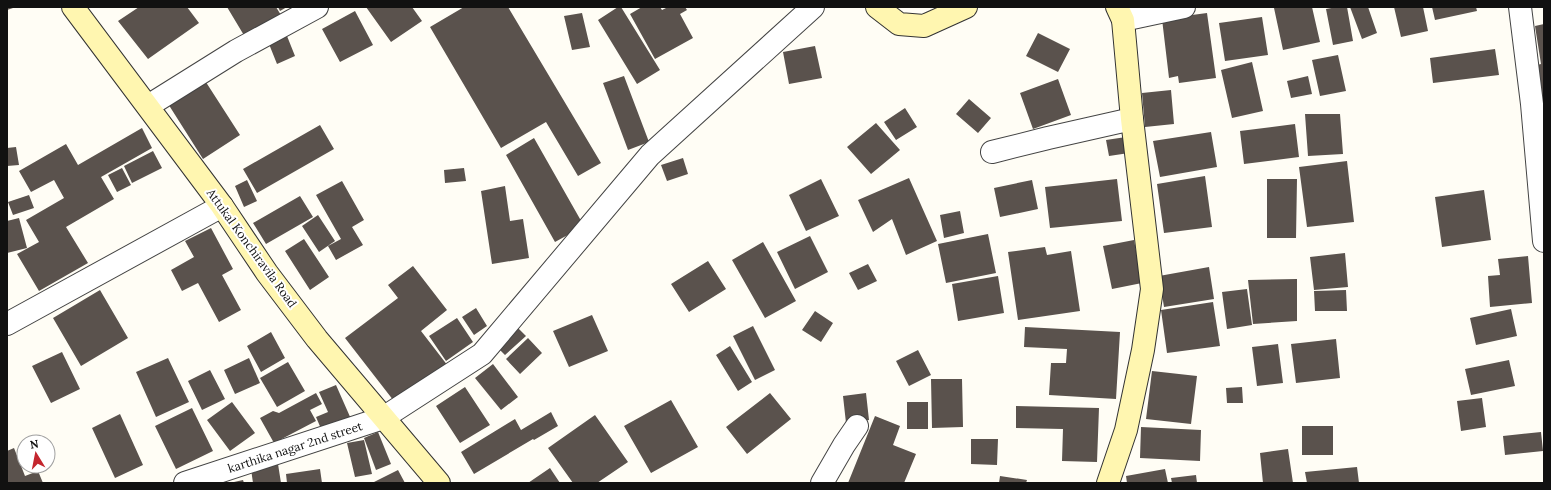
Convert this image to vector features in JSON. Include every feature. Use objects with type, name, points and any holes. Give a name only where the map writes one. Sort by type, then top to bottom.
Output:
[{"type":"main road","name":"Attukal Konchiravila Road","points":[[73,7],[222,206],[267,272],[317,339],[439,483]]},
{"type":"main road","points":[[877,7],[899,24],[924,26],[966,7]]},
{"type":"main road","points":[[1108,483],[1126,430],[1143,350],[1152,289],[1120,14]]},
{"type":"street","points":[[148,106],[236,51],[316,7]]},
{"type":"street","name":"karthika nagar 2nd street","points":[[185,483],[383,418],[482,354],[650,155],[813,7]]},
{"type":"street","points":[[1120,14],[1184,7]]},
{"type":"street","points":[[1520,7],[1532,104],[1544,241]]},
{"type":"street","points":[[992,152],[1132,119]]},
{"type":"street","points":[[7,324],[222,206]]},
{"type":"street","points":[[822,483],[857,426]]},
{"type":"building","points":[[7,7],[16,7],[7,10]]},
{"type":"building","points":[[139,7],[187,7],[199,23],[148,59],[118,21]]},
{"type":"building","points":[[227,7],[276,7],[284,20],[248,42]]},
{"type":"building","points":[[278,7],[287,7],[280,11]]},
{"type":"building","points":[[366,7],[412,7],[422,21],[391,42]]},
{"type":"building","points":[[464,7],[508,7],[601,163],[578,176],[546,122],[501,148],[430,27]]},
{"type":"building","points":[[618,7],[621,7],[660,70],[637,84],[598,20]]},
{"type":"building","points":[[642,7],[660,7],[662,10],[668,7],[685,7],[687,10],[680,14],[693,38],[655,59],[630,14]]},
{"type":"building","points":[[1312,7],[1320,42],[1283,50],[1274,8]]},
{"type":"building","points":[[1347,7],[1353,41],[1333,45],[1326,9]]},
{"type":"building","points":[[1350,7],[1368,7],[1377,33],[1362,39]]},
{"type":"building","points":[[1394,7],[1423,7],[1428,31],[1401,37]]},
{"type":"building","points":[[1432,7],[1476,7],[1477,11],[1435,20]]},
{"type":"building","points":[[355,11],[373,45],[340,62],[322,29]]},
{"type":"building","points":[[582,13],[590,47],[572,50],[564,16]]},
{"type":"building","points":[[1207,13],[1216,78],[1179,83],[1178,76],[1169,78],[1162,19]]},
{"type":"building","points":[[1262,17],[1268,55],[1225,61],[1219,23]]},
{"type":"building","points":[[1544,24],[1543,101],[1537,65],[1541,64],[1535,26]]},
{"type":"building","points":[[1038,33],[1070,49],[1058,72],[1026,56]]},
{"type":"building","points":[[287,36],[295,56],[277,64],[269,44]]},
{"type":"building","points":[[815,46],[822,78],[789,84],[783,52]]},
{"type":"building","points":[[1495,49],[1499,75],[1433,83],[1430,58]]},
{"type":"building","points":[[1338,55],[1346,91],[1320,96],[1312,60]]},
{"type":"building","points":[[1252,62],[1263,111],[1232,118],[1221,70]]},
{"type":"building","points":[[202,76],[240,135],[203,159],[165,99]]},
{"type":"building","points":[[624,76],[649,142],[628,150],[603,83]]},
{"type":"building","points":[[1308,76],[1312,94],[1291,98],[1287,81]]},
{"type":"building","points":[[1058,79],[1071,115],[1033,129],[1020,93]]},
{"type":"building","points":[[1171,90],[1174,124],[1145,127],[1142,93]]},
{"type":"building","points":[[969,99],[991,118],[978,133],[956,114]]},
{"type":"building","points":[[905,108],[917,127],[896,140],[884,122]]},
{"type":"building","points":[[1305,114],[1340,114],[1343,154],[1308,156]]},
{"type":"building","points":[[876,123],[900,150],[871,174],[847,147]]},
{"type":"building","points":[[1295,124],[1299,157],[1244,164],[1240,131]]},
{"type":"building","points":[[320,125],[334,149],[257,193],[243,169]]},
{"type":"building","points":[[142,128],[152,148],[101,177],[114,199],[66,227],[88,263],[39,291],[17,254],[39,242],[26,220],[64,198],[54,180],[31,192],[19,171],[66,144],[78,165]]},
{"type":"building","points":[[1211,132],[1217,167],[1160,177],[1153,141]]},
{"type":"building","points":[[1126,137],[1129,153],[1109,156],[1106,140]]},
{"type":"building","points":[[534,138],[584,226],[555,242],[506,155]]},
{"type":"building","points":[[16,147],[19,165],[7,166],[7,148]]},
{"type":"building","points":[[153,151],[162,168],[132,183],[124,166]]},
{"type":"building","points":[[683,158],[688,174],[667,181],[661,165]]},
{"type":"building","points":[[1347,161],[1354,222],[1307,227],[1299,167]]},
{"type":"building","points":[[122,168],[131,185],[117,192],[108,175]]},
{"type":"building","points":[[464,168],[466,181],[445,183],[444,170]]},
{"type":"building","points":[[1205,176],[1212,227],[1164,233],[1157,184]]},
{"type":"building","points":[[909,178],[937,241],[906,255],[892,219],[873,232],[858,200]]},
{"type":"building","points":[[821,179],[839,216],[806,231],[789,195]]},
{"type":"building","points":[[1117,179],[1122,221],[1050,228],[1045,187]]},
{"type":"building","points":[[1267,179],[1297,179],[1296,238],[1267,238]]},
{"type":"building","points":[[247,180],[257,201],[244,207],[235,186]]},
{"type":"building","points":[[1032,180],[1038,209],[1000,217],[994,188]]},
{"type":"building","points":[[342,181],[364,220],[352,227],[363,245],[336,260],[328,246],[341,239],[316,195]]},
{"type":"building","points":[[505,186],[510,221],[523,219],[529,258],[492,264],[481,191]]},
{"type":"building","points":[[1484,190],[1491,240],[1442,247],[1435,197]]},
{"type":"building","points":[[29,195],[34,208],[13,215],[8,202]]},
{"type":"building","points":[[300,196],[313,217],[266,244],[253,223]]},
{"type":"building","points":[[960,211],[964,233],[944,238],[940,215]]},
{"type":"building","points":[[318,215],[335,241],[319,252],[302,226]]},
{"type":"building","points":[[19,218],[27,248],[7,253],[7,221]]},
{"type":"building","points":[[211,228],[233,269],[222,275],[241,310],[219,322],[198,283],[182,291],[171,270],[194,257],[185,241]]},
{"type":"building","points":[[988,234],[996,273],[946,283],[938,244]]},
{"type":"building","points":[[810,236],[828,272],[795,289],[777,252]]},
{"type":"building","points":[[304,239],[329,277],[310,290],[285,251]]},
{"type":"building","points":[[1134,240],[1142,283],[1112,289],[1103,246]]},
{"type":"building","points":[[763,242],[796,301],[765,318],[732,260]]},
{"type":"building","points":[[1045,247],[1047,255],[1071,251],[1080,311],[1018,320],[1008,252]]},
{"type":"building","points":[[1345,253],[1348,287],[1314,290],[1310,257]]},
{"type":"building","points":[[1528,256],[1532,303],[1490,307],[1488,276],[1500,275],[1498,259]]},
{"type":"building","points":[[708,261],[726,289],[689,312],[671,284]]},
{"type":"building","points":[[868,264],[877,281],[858,290],[849,273]]},
{"type":"building","points":[[413,266],[447,310],[421,331],[448,366],[397,405],[345,338],[398,298],[388,285]]},
{"type":"building","points":[[1209,267],[1214,299],[1164,307],[1159,276]]},
{"type":"building","points":[[998,276],[1004,313],[958,321],[952,284]]},
{"type":"building","points":[[1297,279],[1297,321],[1253,324],[1248,280]]},
{"type":"building","points":[[1247,289],[1252,325],[1227,329],[1222,292]]},
{"type":"building","points":[[100,290],[128,338],[81,366],[53,318]]},
{"type":"building","points":[[1346,290],[1347,311],[1315,311],[1314,291]]},
{"type":"building","points":[[1213,302],[1220,346],[1167,353],[1161,310]]},
{"type":"building","points":[[476,308],[487,326],[474,335],[462,317]]},
{"type":"building","points":[[1511,309],[1517,336],[1476,345],[1470,318]]},
{"type":"building","points":[[815,311],[833,323],[821,342],[802,330]]},
{"type":"building","points":[[592,315],[608,351],[569,367],[553,331]]},
{"type":"building","points":[[457,318],[473,342],[446,361],[429,336]]},
{"type":"building","points":[[753,326],[775,370],[755,380],[733,336]]},
{"type":"building","points":[[517,327],[526,336],[505,355],[496,346]]},
{"type":"building","points":[[1025,327],[1120,332],[1116,399],[1049,395],[1051,363],[1066,363],[1067,349],[1024,347]]},
{"type":"building","points":[[271,332],[285,358],[261,372],[247,346]]},
{"type":"building","points":[[528,338],[542,353],[520,374],[506,359]]},
{"type":"building","points":[[1336,339],[1340,378],[1296,383],[1291,344]]},
{"type":"building","points":[[1278,344],[1283,383],[1257,386],[1252,347]]},
{"type":"building","points":[[730,346],[752,382],[738,391],[716,355]]},
{"type":"building","points":[[918,350],[931,375],[909,386],[896,361]]},
{"type":"building","points":[[62,352],[80,389],[51,403],[32,366]]},
{"type":"building","points":[[168,358],[189,402],[156,417],[136,372]]},
{"type":"building","points":[[249,358],[260,383],[235,394],[224,370]]},
{"type":"building","points":[[1509,360],[1515,386],[1471,395],[1465,369]]},
{"type":"building","points":[[288,362],[305,391],[277,407],[260,378]]},
{"type":"building","points":[[493,364],[518,397],[501,410],[475,378]]},
{"type":"building","points":[[210,370],[225,399],[202,410],[188,381]]},
{"type":"building","points":[[1152,371],[1197,376],[1191,424],[1146,419]]},
{"type":"building","points":[[931,379],[962,379],[963,427],[932,428]]},
{"type":"building","points":[[336,385],[351,419],[322,431],[316,417],[328,412],[319,392]]},
{"type":"building","points":[[465,387],[490,425],[460,443],[436,406]]},
{"type":"building","points":[[1242,387],[1243,403],[1227,403],[1226,388]]},
{"type":"building","points":[[316,393],[322,404],[310,410],[316,421],[274,443],[260,418],[273,411],[279,413]]},
{"type":"building","points":[[770,393],[791,419],[747,454],[726,427]]},
{"type":"building","points":[[866,393],[869,420],[846,423],[843,396]]},
{"type":"building","points":[[1482,398],[1486,427],[1461,431],[1457,401]]},
{"type":"building","points":[[671,400],[698,447],[651,473],[624,426]]},
{"type":"building","points":[[232,402],[255,433],[230,451],[207,420]]},
{"type":"building","points":[[907,402],[928,402],[928,429],[907,429]]},
{"type":"building","points":[[1016,406],[1099,408],[1097,462],[1062,461],[1063,429],[1016,428]]},
{"type":"building","points":[[192,408],[213,451],[176,469],[155,426]]},
{"type":"building","points":[[551,412],[558,426],[474,474],[461,452],[515,419],[521,430]]},
{"type":"building","points":[[120,414],[143,465],[115,478],[92,428]]},
{"type":"building","points":[[595,415],[628,462],[597,483],[573,483],[548,448]]},
{"type":"building","points":[[875,416],[900,426],[893,445],[916,454],[904,483],[848,483]]},
{"type":"building","points":[[1302,426],[1333,426],[1333,455],[1302,455]]},
{"type":"building","points":[[1141,427],[1201,430],[1200,461],[1140,458]]},
{"type":"building","points":[[378,432],[391,464],[376,470],[364,438]]},
{"type":"building","points":[[1541,432],[1543,451],[1505,455],[1503,436]]},
{"type":"building","points":[[971,439],[998,439],[997,465],[971,464]]},
{"type":"building","points":[[364,440],[372,474],[355,477],[347,443]]},
{"type":"building","points":[[14,448],[16,453],[16,474],[24,474],[25,476],[30,474],[39,474],[43,483],[7,483],[7,451]]},
{"type":"building","points":[[1288,449],[1293,483],[1263,483],[1260,453]]},
{"type":"building","points":[[278,464],[281,483],[253,483],[251,469]]},
{"type":"building","points":[[1357,467],[1359,483],[1307,483],[1305,472]]},
{"type":"building","points":[[550,468],[560,483],[528,483]]},
{"type":"building","points":[[320,469],[322,483],[287,483],[286,474]]},
{"type":"building","points":[[1165,469],[1168,483],[1127,483],[1126,476]]},
{"type":"building","points":[[398,470],[405,483],[372,483]]},
{"type":"building","points":[[1196,475],[1197,483],[1172,483],[1171,478]]},
{"type":"building","points":[[1000,476],[1027,480],[1026,483],[999,483]]},
{"type":"building","points":[[243,480],[244,483],[234,483],[234,482]]}]
